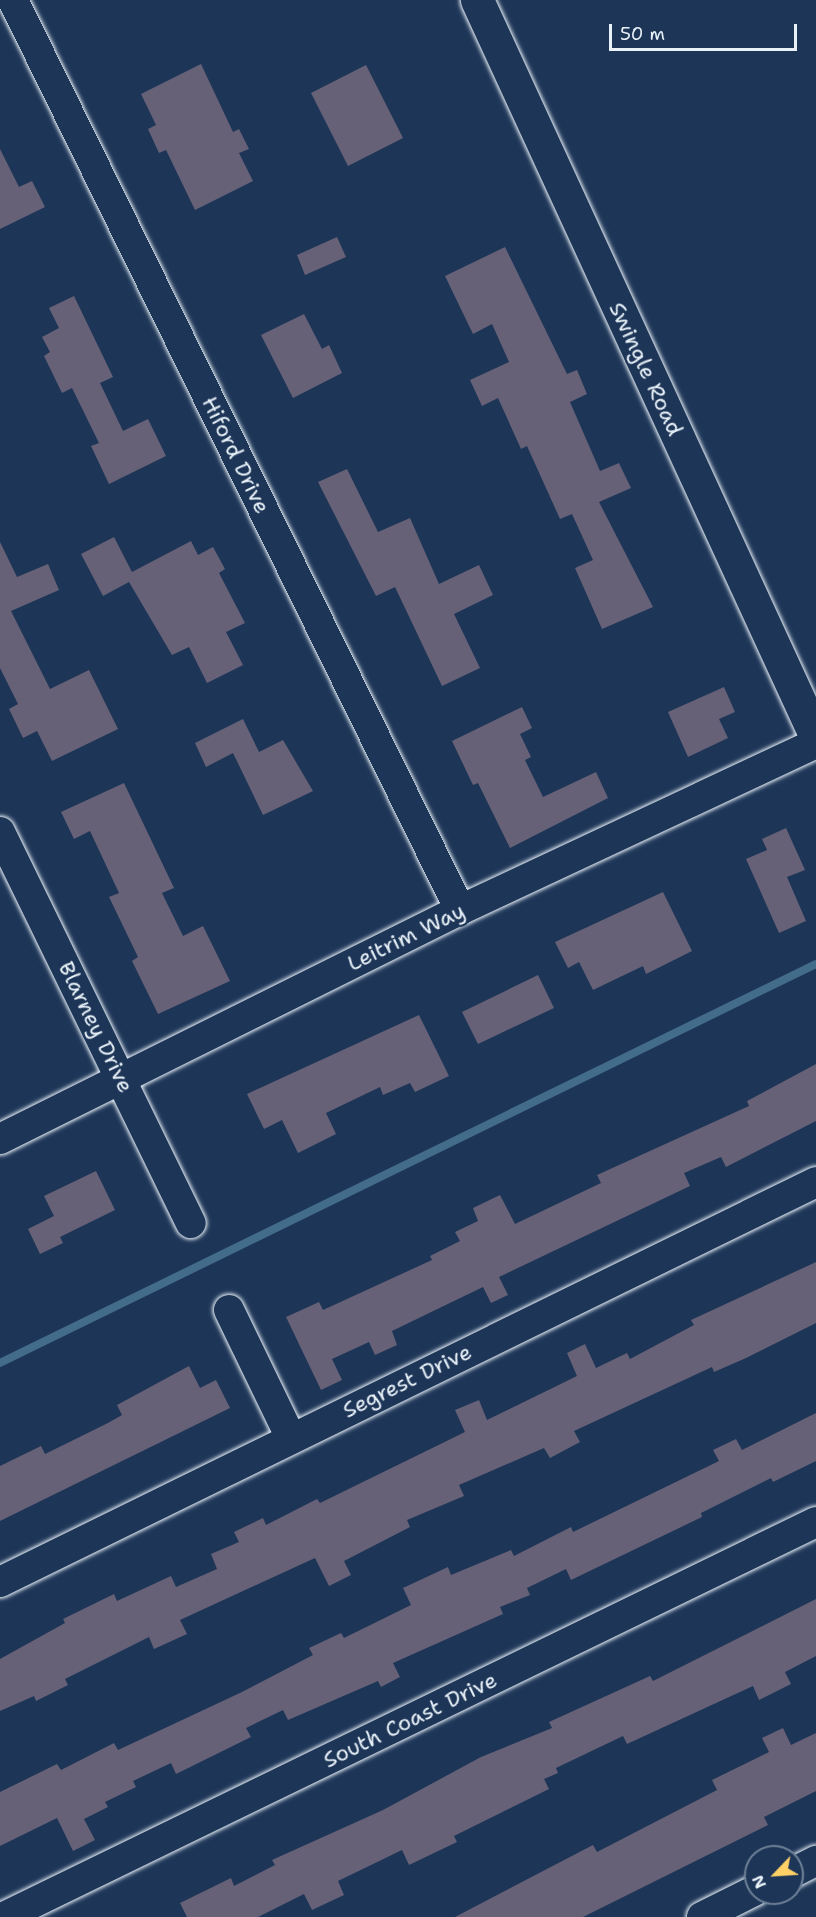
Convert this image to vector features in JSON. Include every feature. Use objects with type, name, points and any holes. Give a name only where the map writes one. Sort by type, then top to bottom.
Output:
[{"type":"street","name":"Hiford Drive","points":[[13,0],[460,910]]},
{"type":"street","name":"Swingle Road","points":[[477,0],[816,737]]},
{"type":"street","name":"Leitrim Way","points":[[0,1139],[460,910],[816,743]]},
{"type":"street","name":"Blarney Drive","points":[[0,832],[191,1222]]},
{"type":"street","name":"Segrest Drive","points":[[0,1582],[816,1182]]},
{"type":"street","points":[[229,1310],[291,1438]]},
{"type":"street","name":"South Coast Drive","points":[[4,1917],[816,1522]]},
{"type":"street","points":[[702,1917],[744,1896]]},
{"type":"building","points":[[201,64],[233,132],[239,129],[249,149],[239,153],[253,181],[195,210],[166,150],[159,153],[148,129],[156,125],[141,94]]},
{"type":"building","points":[[366,65],[403,138],[348,166],[311,93]]},
{"type":"building","points":[[0,149],[19,187],[32,181],[45,207],[0,229]]},
{"type":"building","points":[[337,237],[346,257],[305,275],[297,255]]},
{"type":"building","points":[[505,247],[567,374],[577,370],[587,394],[570,402],[600,471],[619,463],[631,488],[599,502],[653,607],[602,629],[575,568],[593,560],[572,514],[560,519],[527,446],[521,449],[498,398],[482,406],[470,380],[509,362],[492,324],[473,334],[445,276]]},
{"type":"building","points":[[74,296],[113,377],[100,383],[123,431],[148,419],[166,456],[109,484],[91,446],[99,443],[72,388],[62,393],[44,356],[50,352],[42,337],[59,328],[49,308]]},
{"type":"building","points":[[304,314],[322,349],[329,345],[342,373],[293,398],[261,335]]},
{"type":"building","points":[[347,469],[378,532],[410,518],[439,584],[479,565],[493,595],[454,614],[480,668],[442,686],[395,587],[376,596],[318,482]]},
{"type":"building","points":[[114,537],[132,572],[191,541],[198,555],[213,547],[225,569],[219,573],[245,623],[226,632],[243,665],[207,683],[189,647],[172,655],[129,582],[103,596],[81,554]]},
{"type":"building","points":[[0,542],[17,577],[48,564],[59,590],[11,611],[50,689],[89,670],[118,729],[52,761],[37,731],[23,738],[9,709],[18,704],[0,668]]},
{"type":"building","points":[[724,687],[735,712],[719,719],[728,738],[688,757],[668,712]]},
{"type":"building","points":[[522,707],[532,728],[520,734],[531,757],[525,760],[543,797],[596,772],[608,798],[510,848],[478,783],[473,785],[452,741]]},
{"type":"building","points":[[243,719],[259,752],[283,740],[313,791],[263,815],[233,753],[206,767],[195,743]]},
{"type":"building","points":[[124,783],[174,888],[162,893],[183,936],[203,926],[230,981],[158,1014],[132,961],[138,957],[109,897],[119,893],[90,831],[74,839],[61,812]]},
{"type":"building","points":[[786,828],[805,870],[787,877],[806,921],[779,933],[746,859],[767,850],[762,839]]},
{"type":"building","points":[[663,892],[692,951],[646,974],[643,966],[593,990],[579,962],[568,968],[555,942]]},
{"type":"building","points":[[538,975],[554,1008],[478,1044],[462,1012]]},
{"type":"building","points":[[419,1015],[449,1076],[415,1092],[410,1083],[383,1095],[380,1087],[326,1113],[336,1134],[298,1153],[282,1120],[264,1129],[247,1094]]},
{"type":"building","points":[[816,1064],[816,1121],[726,1167],[721,1157],[684,1173],[690,1186],[499,1277],[508,1295],[491,1303],[483,1287],[392,1331],[397,1345],[375,1355],[369,1342],[332,1359],[342,1380],[321,1390],[286,1317],[319,1302],[323,1310],[432,1260],[430,1256],[460,1241],[455,1232],[478,1221],[473,1208],[500,1195],[515,1224],[601,1183],[597,1175],[749,1106],[747,1101]]},
{"type":"building","points":[[96,1171],[115,1210],[60,1237],[63,1243],[40,1254],[28,1229],[54,1216],[44,1196]]},
{"type":"building","points":[[816,1262],[816,1323],[746,1358],[714,1372],[712,1367],[574,1431],[580,1442],[550,1458],[544,1448],[459,1485],[464,1496],[407,1520],[410,1527],[344,1561],[351,1575],[329,1586],[315,1558],[180,1620],[187,1634],[154,1649],[149,1637],[65,1679],[68,1685],[36,1701],[34,1696],[0,1711],[0,1659],[65,1623],[63,1619],[114,1594],[117,1601],[171,1576],[176,1587],[217,1569],[211,1554],[239,1542],[234,1532],[263,1518],[266,1525],[317,1499],[320,1503],[465,1432],[455,1410],[479,1400],[487,1420],[577,1376],[567,1353],[585,1344],[596,1368],[627,1353],[630,1359],[694,1325],[691,1320]]},
{"type":"building","points":[[189,1366],[200,1388],[216,1380],[230,1408],[0,1521],[0,1466],[41,1446],[45,1454],[108,1423],[122,1415],[117,1405]]},
{"type":"building","points":[[816,1413],[816,1461],[773,1482],[771,1478],[701,1513],[702,1517],[571,1580],[566,1569],[527,1588],[530,1595],[500,1607],[503,1614],[393,1663],[400,1677],[381,1687],[378,1681],[288,1720],[283,1710],[246,1728],[251,1737],[176,1774],[171,1763],[133,1781],[136,1787],[105,1802],[108,1807],[84,1819],[95,1840],[73,1851],[57,1818],[0,1846],[0,1792],[57,1764],[61,1770],[114,1743],[118,1750],[242,1692],[313,1655],[309,1648],[341,1633],[344,1638],[411,1605],[403,1588],[448,1567],[451,1575],[511,1550],[514,1556],[571,1527],[573,1532],[719,1461],[713,1450],[736,1439],[742,1450]]},
{"type":"building","points":[[816,1599],[816,1656],[785,1672],[791,1684],[759,1700],[753,1686],[627,1744],[623,1736],[556,1768],[558,1773],[544,1779],[549,1789],[454,1836],[457,1842],[409,1865],[402,1850],[338,1881],[344,1895],[312,1910],[304,1894],[258,1917],[187,1917],[180,1903],[231,1878],[234,1886],[275,1865],[272,1860],[383,1810],[481,1757],[552,1728],[549,1722],[650,1676],[653,1681]]},
{"type":"building","points":[[783,1728],[791,1745],[816,1733],[816,1791],[764,1817],[768,1825],[583,1917],[455,1917],[593,1845],[597,1852],[717,1790],[712,1780],[769,1752],[762,1738]]},
{"type":"waterway","points":[[0,1363],[816,964]]}]
